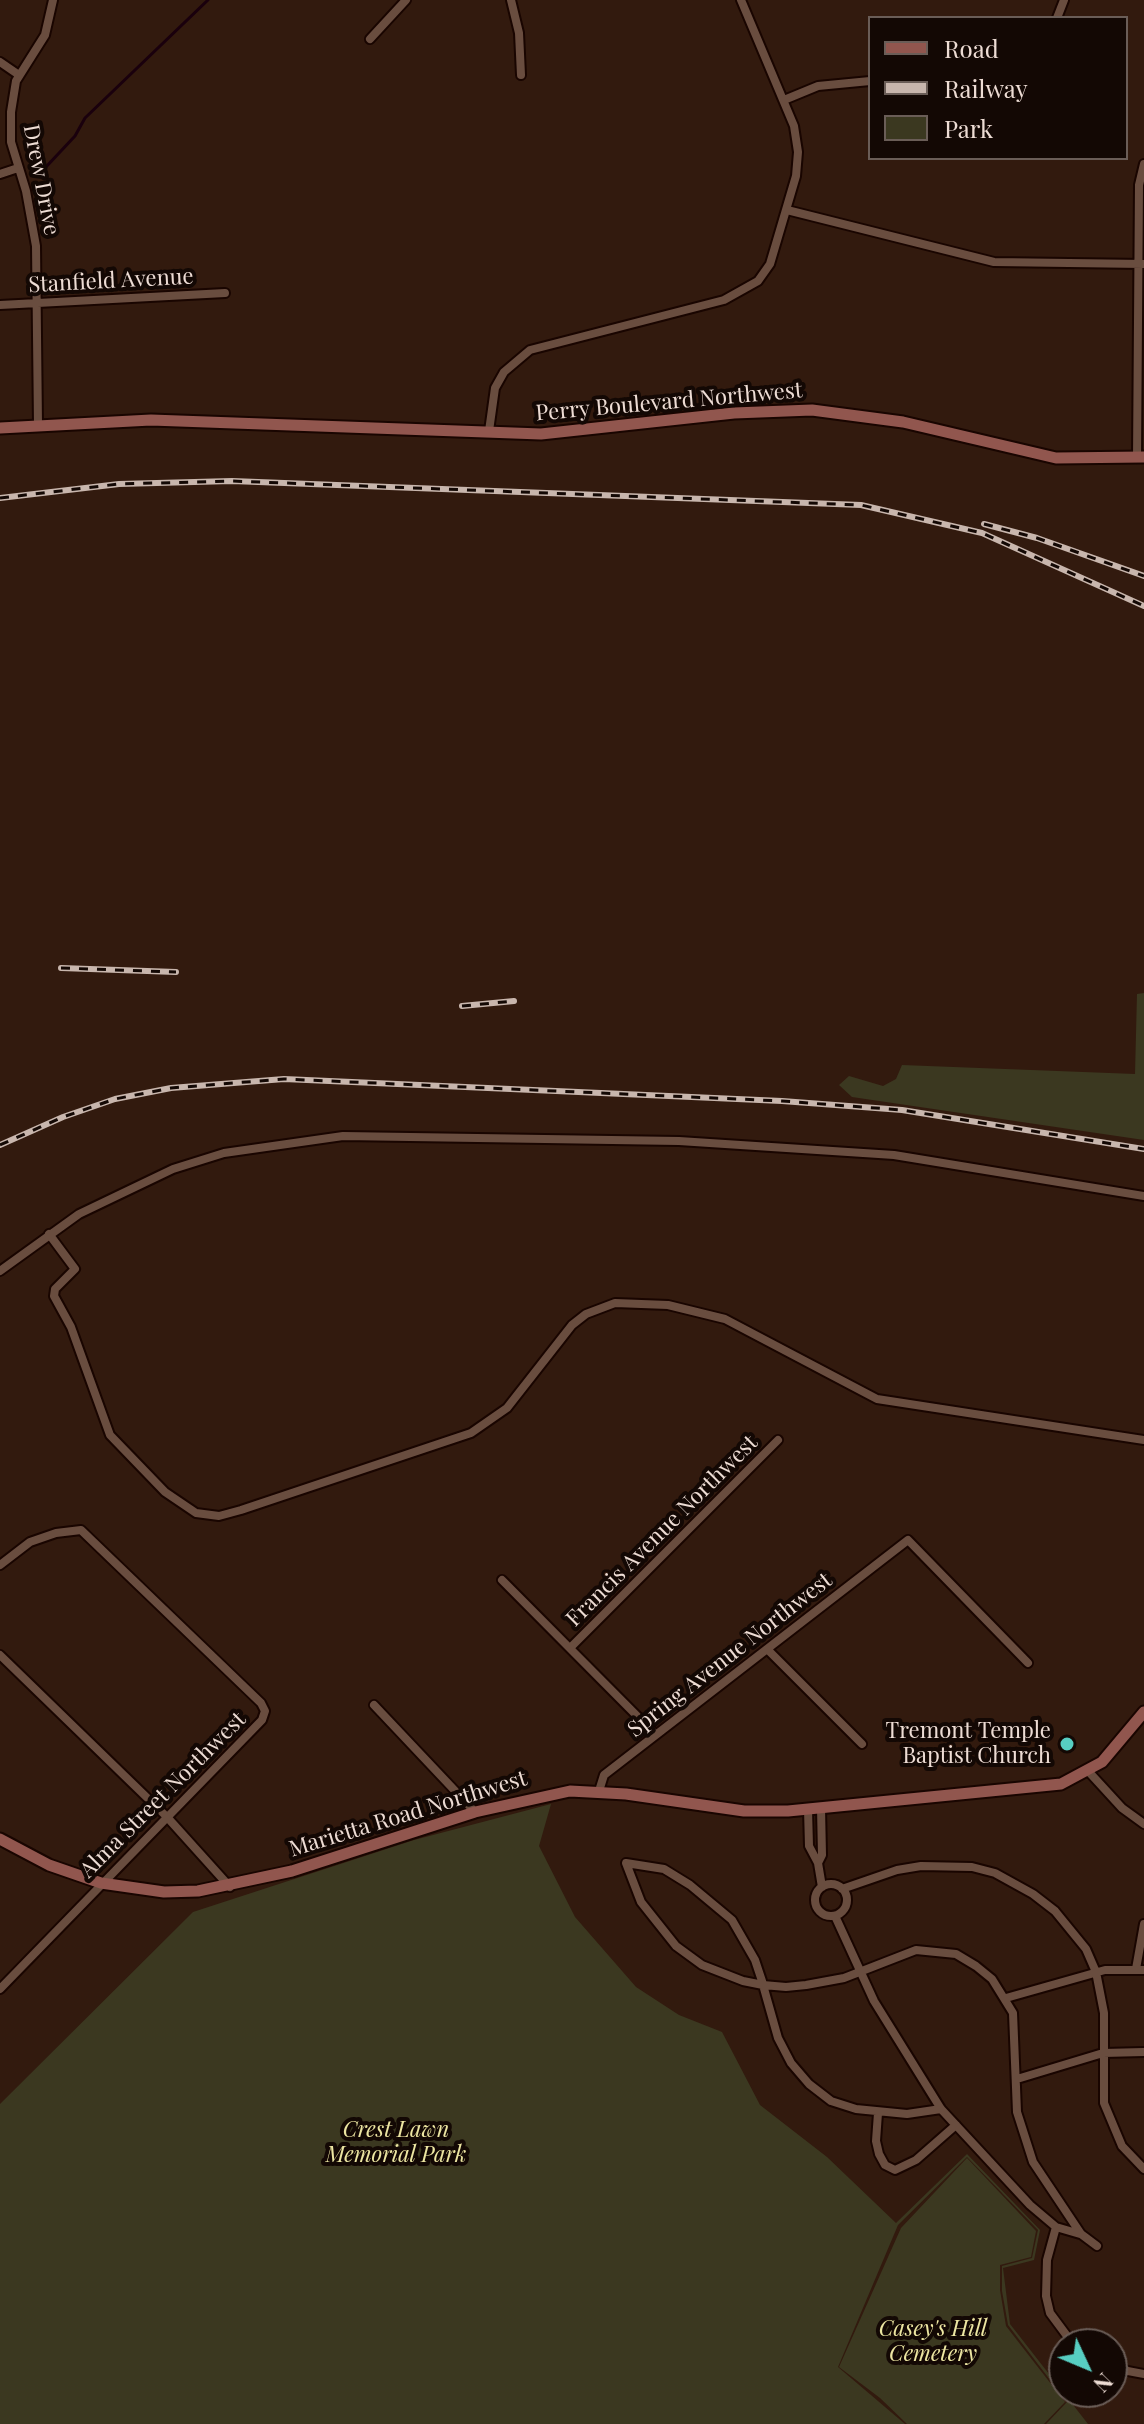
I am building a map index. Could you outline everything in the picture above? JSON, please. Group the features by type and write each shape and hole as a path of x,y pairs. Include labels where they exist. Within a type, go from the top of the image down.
{"main road":[{"name":"Perry Boulevard Northwest","path":"0,428 166,420 541,434 734,413 812,410 903,422 1056,458 1141,457"},
{"name":"Marietta Road Northwest","path":"0,1839 49,1865 101,1883 164,1892 230,1887 367,1849 475,1812 541,1795 599,1791 744,1811 821,1808 1061,1784 1089,1772 1114,1750 1144,1712"}],"street":[{"name":"Drew Drive","path":"38,425 36,246 26,191 11,142 11,112 19,75 45,35 53,0"},
{"path":"370,39 406,0"},
{"path":"511,0 519,33 521,75"},
{"path":"489,431 495,388 519,357 545,344 741,293 758,281 770,264 787,210 798,152 794,126 741,0"},
{"path":"0,62 19,75"},
{"path":"784,100 818,86 868,81"},
{"path":"1141,457 1139,185 1144,164"},
{"path":"0,174 18,168"},
{"path":"787,210 994,262 1140,264"},
{"name":"Stanfield Avenue","path":"0,305 225,293"},
{"path":"0,1271 49,1234 129,1187 173,1169 224,1153 343,1136 679,1141 894,1155 1144,1196"},
{"path":"49,1234 75,1269 55,1289 54,1296 71,1327 110,1435 165,1492 196,1513 219,1516 241,1510 471,1433 507,1408 572,1325 586,1314 615,1303 668,1305 725,1319 877,1399 1144,1440"},
{"name":"Francis Avenue Northwest","path":"571,1647 778,1440"},
{"name":"Alma Street Northwest","path":"0,1565 30,1542 74,1530 87,1534 264,1708 262,1720 0,1989"},
{"name":"Spring Avenue Northwest","path":"599,1791 604,1775 908,1540 1028,1663"},
{"path":"502,1580 656,1735"},
{"path":"767,1649 862,1744"},
{"path":"0,1655 167,1817 230,1887"},
{"path":"374,1705 475,1812"},
{"path":"1089,1772 1122,1808 1144,1824"},
{"path":"818,1863 822,1855 821,1808"},
{"path":"808,1809 809,1846 818,1863 822,1887"},
{"path":"941,2109 878,2113 831,2101 809,2084 791,2063 778,2038 763,1985 755,1960 732,1920 690,1885 664,1869 626,1863 641,1902 676,1946 702,1965 763,1985 806,1985 859,1972 899,1954 936,1950 956,1954 976,1966 1006,1998 1015,2028 1021,2133 1033,2162 1081,2234 1097,2246"},
{"path":"842,1889 897,1870 921,1866 972,1867 995,1873 1033,1894 1072,1928 1096,1972 1104,2010 1104,2103 1122,2146 1144,2169"},
{"path":"832,1884 842,1889 847,1903 835,1916 824,1915 815,1905 815,1898 822,1887 832,1884"},
{"path":"835,1916 885,2022 941,2109 994,2170 1056,2227 1081,2234"},
{"path":"1006,1998 1096,1972 1140,1970 1144,1924"},
{"path":"1017,2079 1103,2053 1144,2052"},
{"path":"878,2113 876,2141 885,2165 895,2170 916,2160 956,2125"},
{"path":"1056,2227 1047,2260 1046,2296 1050,2313 1061,2328"}],"green space":[{"path":"1144,993 1144,1140 852,1097 839,1085 849,1076 883,1086 896,1079 902,1065 1135,1074 1137,994"},
{"name":"Crest Lawn Memorial Park","path":"551,1804 539,1846 575,1917 636,1987 679,2015 722,2032 760,2105 827,2157 896,2223 967,2154 1040,2230 1034,2260 1003,2268 1010,2324 1048,2373 1048,2377 1008,2325 1002,2291 1002,2266 1032,2258 1038,2230 967,2157 898,2225 838,2367 905,2424 0,2424 0,2104 193,1912 414,1840"},
{"name":"Casey's Hill Cemetery","path":"967,2158 1036,2231 1031,2257 1000,2265 1000,2290 1006,2326 1048,2380 1048,2408 1059,2408 1044,2424 907,2424 880,2398 839,2367 901,2228"},
{"name":"Crest Lawn Memorial Park","path":"1061,2408 1076,2408 1088,2424 1046,2424"}],"waterway":[{"path":"45,168 75,136 85,118 208,0"}],"railway":[{"path":"0,498 119,484 232,481 861,505 982,533 1144,606"},
{"path":"984,524 1037,538 1144,576"},
{"path":"61,968 176,972"},
{"path":"462,1006 514,1001"},
{"path":"0,1145 63,1117 115,1099 171,1088 284,1079 782,1101 902,1110 1144,1149"}],"place":[{"name":"Tremont Temple Baptist Church","path":"1067,1744"}]}
